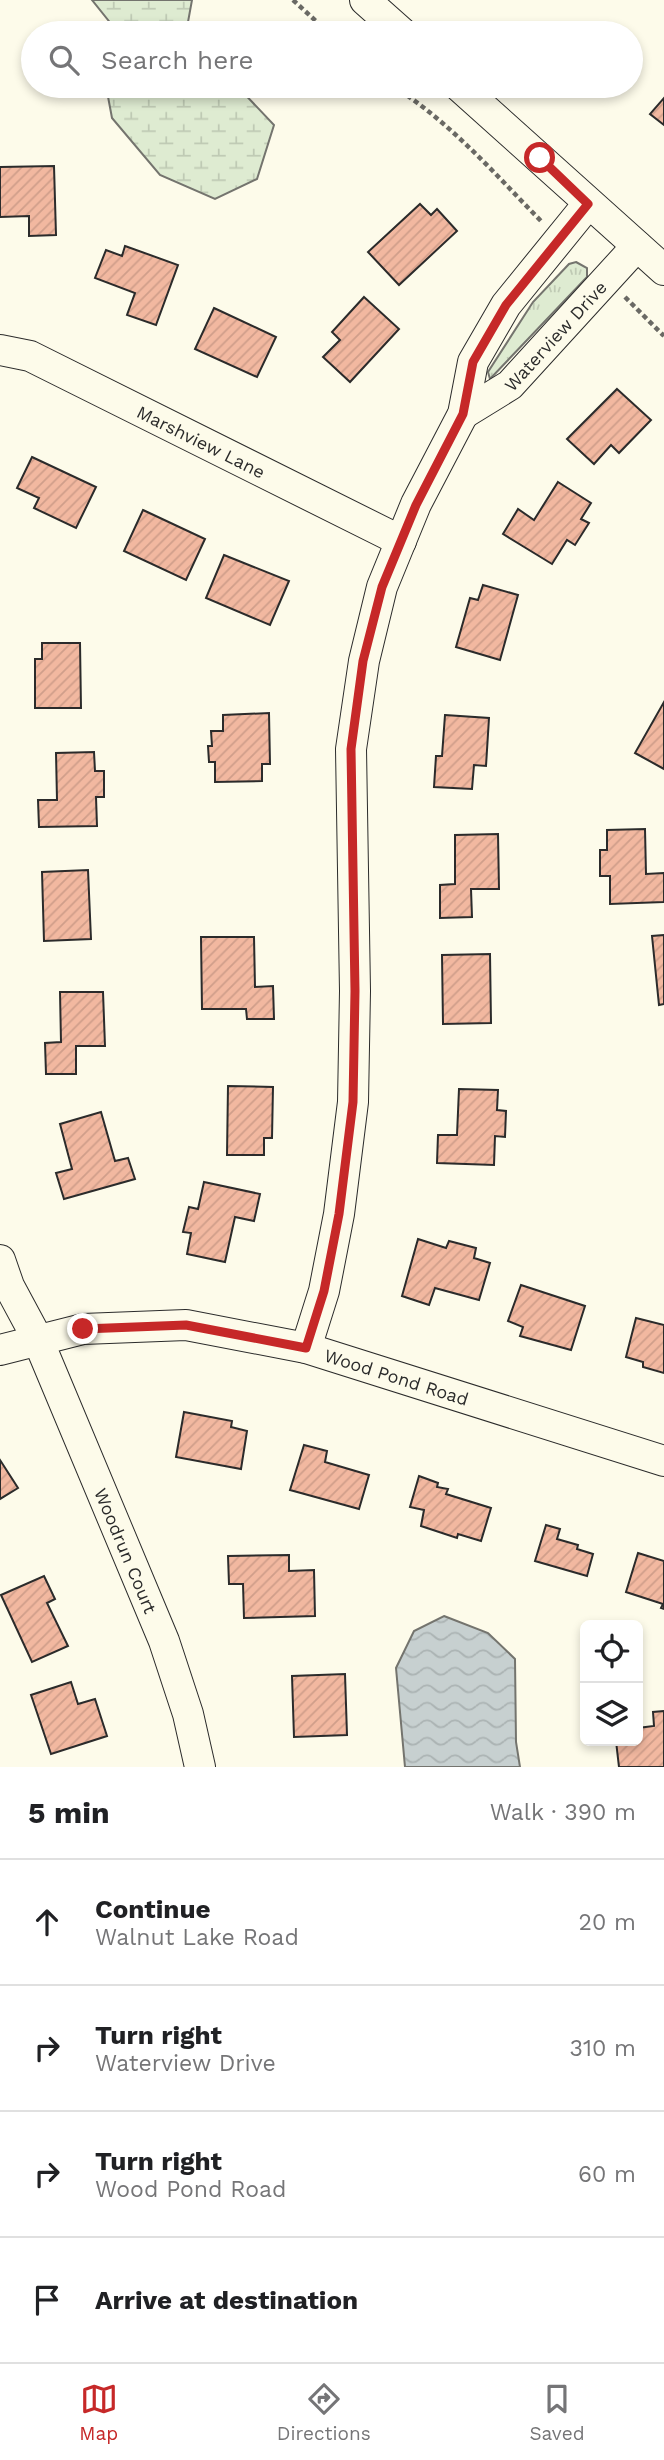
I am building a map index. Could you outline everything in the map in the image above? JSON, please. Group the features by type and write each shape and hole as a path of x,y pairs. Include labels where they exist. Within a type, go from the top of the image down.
{"street":[{"path":"365,0 389,21"},
{"path":"472,98 664,270"},
{"name":"Waterview Drive","path":"306,1348 324,1291 339,1214 353,1102 355,991 351,749 363,661 382,587 416,505 463,414 473,362 506,305 588,204"},
{"name":"Waterview Drive","path":"463,414 510,385 637,246"},
{"name":"Marshview Lane","path":"0,350 30,356 401,541"},
{"name":"Woodrun Court","path":"0,1261 9,1286 38,1340 164,1641 188,1714 200,1767"},
{"name":"Wood Pond Road","path":"0,1350 83,1329 186,1325 306,1348 664,1461"}],"path":[{"path":"293,0 316,21"},
{"path":"412,98 458,135 559,240"},
{"path":"605,279 664,336"}],"green space":[{"path":"92,0 192,0 188,21 109,21"},
{"path":"108,98 248,98 274,125 257,179 215,199 160,175 112,118"},
{"path":"576,262 587,268 587,277 490,379 488,372 533,302 569,264"}],"water":[{"path":"444,1616 488,1633 515,1659 516,1742 520,1767 405,1767 396,1668 414,1631"}],"building":[{"path":"664,98 664,125 650,114"},
{"path":"54,166 56,235 29,236 29,216 0,217 0,167"},
{"path":"420,204 431,215 437,209 457,231 399,285 368,252"},
{"path":"125,246 178,265 156,325 127,315 135,293 95,278 106,250 122,256"},
{"path":"364,297 399,329 350,382 323,357 340,340 332,332"},
{"path":"214,308 276,337 257,377 195,349"},
{"path":"617,389 651,420 619,453 611,445 594,464 567,439"},
{"path":"32,457 96,487 76,528 34,508 39,498 17,488"},
{"path":"558,482 591,503 581,519 589,523 575,545 567,540 552,564 503,534 518,509 534,520"},
{"path":"143,510 205,539 186,580 124,551"},
{"path":"224,555 289,581 270,625 206,598"},
{"path":"483,585 518,595 500,660 456,647 470,598 478,600"},
{"path":"42,643 80,643 81,708 35,708 35,659 42,659"},
{"path":"664,702 664,769 635,753"},
{"path":"269,713 270,764 262,764 262,781 215,782 215,762 209,762 208,746 212,746 211,731 223,731 223,715"},
{"path":"445,715 489,718 486,766 474,765 472,789 434,787 436,756 442,756"},
{"path":"94,752 95,771 104,771 104,797 96,797 97,826 39,827 38,800 57,800 56,753"},
{"path":"645,829 646,874 664,873 664,902 610,904 610,876 600,876 600,850 607,850 607,830"},
{"path":"498,834 499,889 471,889 472,917 440,918 440,885 455,884 455,835"},
{"path":"88,870 91,939 44,941 42,872"},
{"path":"664,935 664,1004 659,1005 652,936"},
{"path":"201,937 254,937 255,987 273,986 274,1019 247,1019 246,1009 202,1009"},
{"path":"490,954 491,1023 443,1024 442,955"},
{"path":"60,992 103,992 105,1046 76,1046 76,1074 46,1074 45,1043 61,1042"},
{"path":"228,1086 273,1087 272,1138 264,1138 264,1155 227,1155"},
{"path":"459,1089 498,1090 497,1110 506,1111 505,1137 495,1136 494,1165 437,1163 438,1135 457,1135"},
{"path":"101,1112 115,1161 128,1158 135,1179 64,1199 56,1173 72,1169 60,1124"},
{"path":"204,1182 260,1194 254,1221 235,1217 225,1262 187,1254 191,1233 183,1232 189,1207 198,1209"},
{"path":"418,1239 446,1248 449,1241 476,1248 474,1258 490,1263 479,1300 435,1288 429,1305 402,1296"},
{"path":"521,1285 585,1306 571,1350 520,1336 523,1327 508,1321"},
{"path":"636,1318 664,1325 664,1373 643,1367 643,1362 626,1357"},
{"path":"184,1412 232,1421 231,1427 247,1431 241,1469 176,1457"},
{"path":"304,1445 327,1451 325,1462 369,1475 359,1509 290,1490"},
{"path":"0,1460 18,1488 0,1499"},
{"path":"419,1476 438,1483 437,1487 448,1489 446,1494 491,1508 481,1541 458,1534 457,1538 421,1526 424,1510 410,1507"},
{"path":"546,1525 560,1529 557,1539 578,1545 577,1549 593,1554 587,1576 535,1561"},
{"path":"638,1553 664,1561 664,1609 661,1608 663,1604 626,1592"},
{"path":"289,1555 289,1571 314,1570 315,1616 244,1618 243,1584 229,1584 228,1556"},
{"path":"44,1576 55,1599 47,1603 68,1646 32,1662 1,1595"},
{"path":"345,1674 347,1735 294,1737 292,1676"},
{"path":"71,1682 78,1704 95,1699 107,1736 51,1754 31,1695"},
{"path":"664,1711 664,1767 619,1767 617,1746 643,1746 643,1727 654,1726 653,1712"}],"route":[{"path":"83,1329 186,1325 306,1348 324,1291 339,1214 353,1102 355,991 351,749 363,661 382,587 416,505 463,414 473,362 506,305 588,204 540,158"}]}
